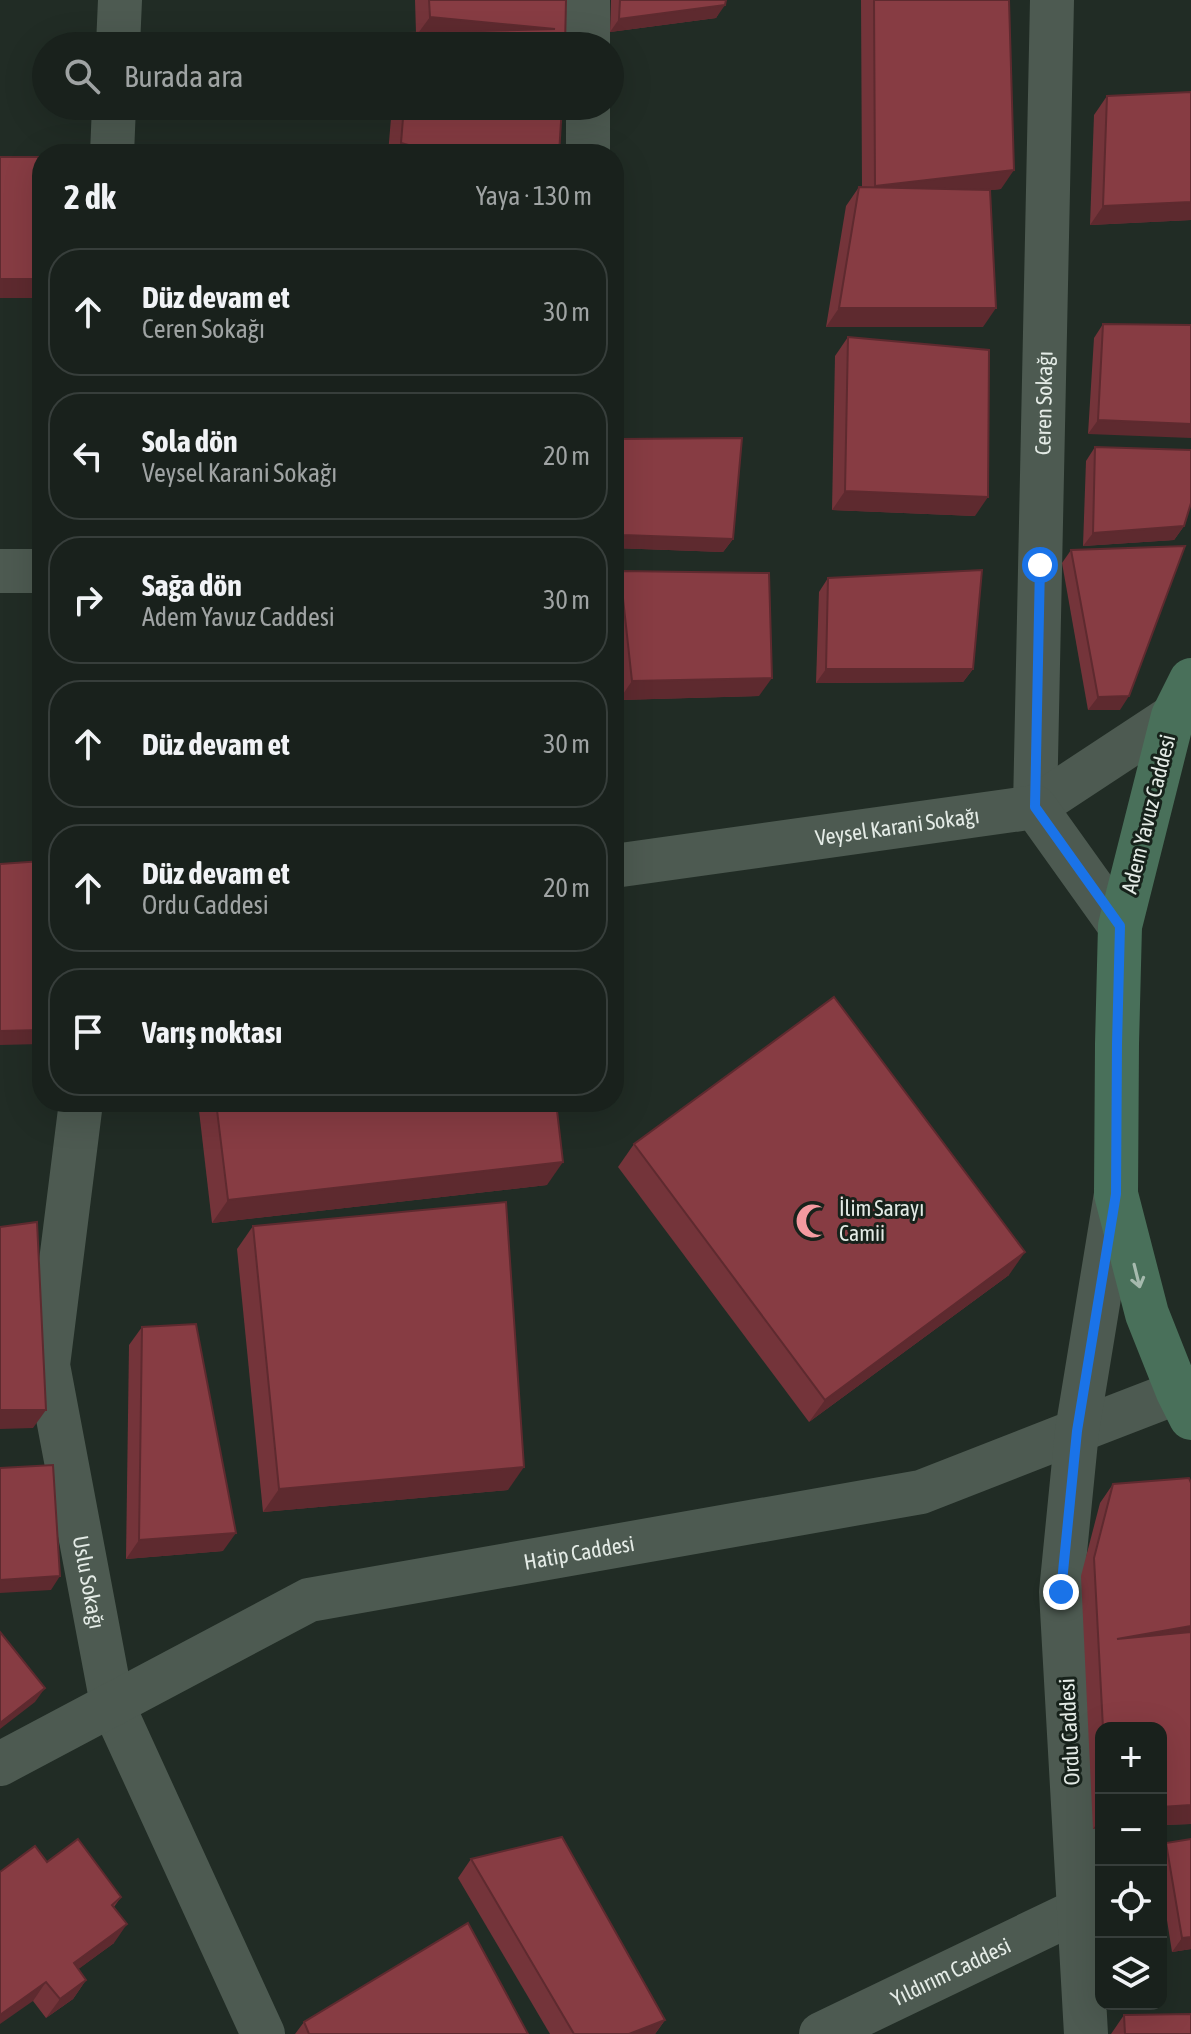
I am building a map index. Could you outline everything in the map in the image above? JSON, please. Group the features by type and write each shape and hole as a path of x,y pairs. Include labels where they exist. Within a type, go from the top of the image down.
{"main road":[{"name":"Adem Yavuz Caddesi","path":"1182,698 1120,926 1116,1194 1147,1314 1187,1398"}],"street":[{"path":"119,32 120,0"},
{"path":"588,0 588,32"},
{"name":"Ceren Sokağı","path":"1035,807 1052,0"},
{"path":"112,144 113,120"},
{"path":"588,120 588,144"},
{"path":"0,571 32,571"},
{"path":"1120,926 1035,807 1182,698"},
{"name":"Veysel Karani Sokağı","path":"624,865 1035,807"},
{"name":"Uslu Sokağı","path":"80,1112 48,1365 112,1704 263,2034"},
{"name":"Ordu Caddesi","path":"1086,2034 1061,1592 1077,1431 1116,1194"},
{"name":"Hatip Caddesi","path":"0,1764 309,1600 921,1492 1077,1431 1187,1398"},
{"name":"Yıldırım Caddesi","path":"821,2034 1079,1910"}],"building":[{"path":"429,0 566,0 565,32 446,32 555,29 430,17"},
{"path":"620,0 726,0 725,5 619,19"},
{"path":"874,0 1009,0 1014,170 875,186"},
{"path":"1191,92 1191,202 1103,206 1107,96"},
{"path":"403,120 561,120 560,144 401,143"},
{"path":"0,157 32,157 32,279 0,279"},
{"path":"859,187 990,190 996,308 839,308"},
{"path":"1103,324 1191,325 1191,424 1098,420"},
{"path":"848,337 989,350 988,497 845,491"},
{"path":"742,438 733,539 624,535 624,439"},
{"path":"1095,447 1191,450 1191,503 1184,526 1093,533"},
{"path":"1185,546 1129,696 1098,697 1071,550"},
{"path":"982,570 973,669 826,669 828,578"},
{"path":"624,571 769,573 772,678 632,681 624,608"},
{"path":"32,862 32,1030 0,1031 0,864"},
{"name":"İlim Sarayı Camii","path":"834,997 1025,1252 825,1400 634,1144"},
{"path":"217,1112 557,1112 563,1162 228,1200"},
{"path":"506,1202 524,1467 279,1489 253,1226"},
{"path":"37,1222 46,1410 0,1410 0,1227"},
{"path":"196,1324 236,1533 139,1540 142,1327"},
{"path":"53,1465 60,1576 0,1580 0,1468"},
{"path":"1189,1478 1191,1483 1191,1626 1117,1639 1191,1632 1191,1805 1167,1807 1167,1722 1103,1722 1094,1558 1113,1484"},
{"path":"0,1632 45,1688 0,1723"},
{"path":"562,1837 665,2020 629,2034 574,2034 471,1859"},
{"path":"78,1839 121,1897 112,1905 127,1924 74,1963 86,1980 60,1999 46,1982 0,2015 0,1872 35,1846 47,1862"},
{"path":"1191,1839 1191,1937 1182,1938 1167,1843"},
{"path":"468,1923 528,2034 309,2034 304,2022"},
{"path":"1191,2014 1191,2034 1125,2034 1124,2015"}],"place":[{"name":"İlim Sarayı Camii","path":"813,1221"}],"route":[{"path":"1040,565 1035,807 1120,926 1116,1194 1077,1431 1061,1592"}]}
